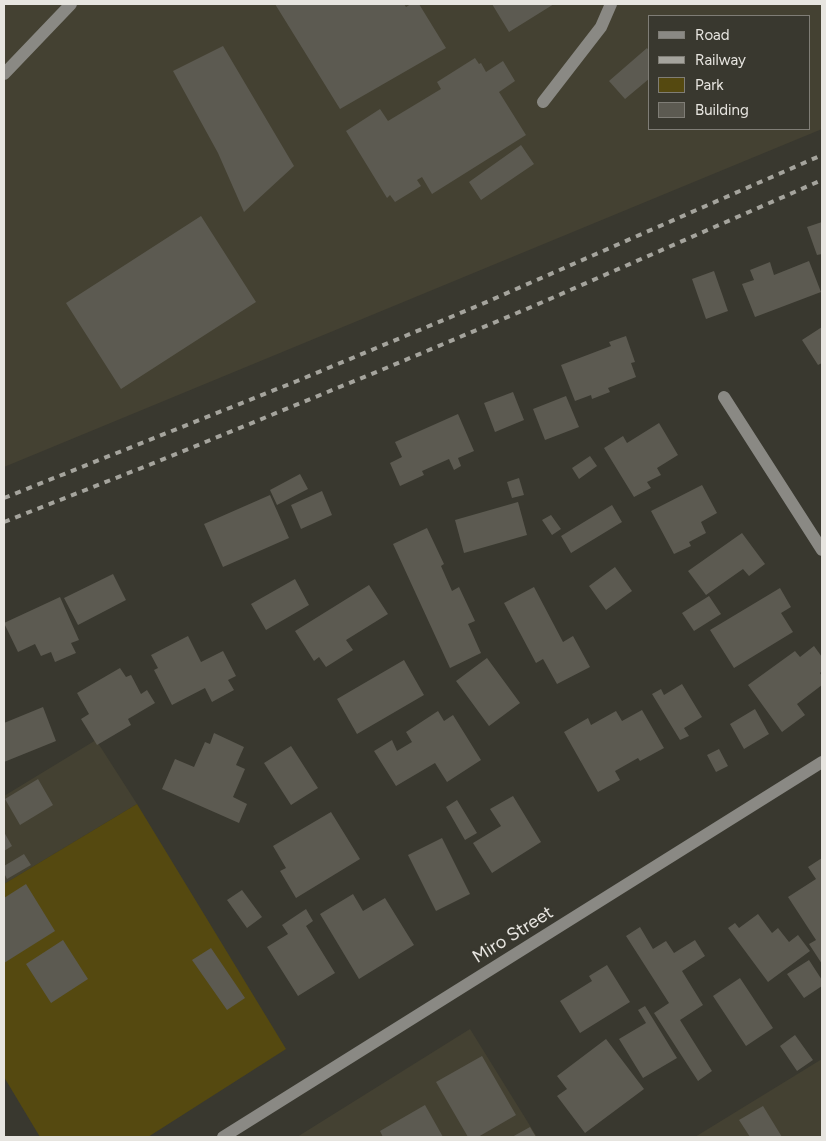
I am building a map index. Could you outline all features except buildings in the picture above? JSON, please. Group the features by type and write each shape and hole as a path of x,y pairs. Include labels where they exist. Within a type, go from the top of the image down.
{"street":[{"path":"4,74 71,4"},
{"path":"542,102 601,27 611,4"},
{"path":"724,397 822,550"},
{"name":"Miro Street","path":"223,1137 822,762"}],"shaded area":[{"path":"4,4 822,4 822,129 4,467"},
{"path":"96,740 137,804 4,884 4,796"},
{"path":"470,1029 537,1137 297,1137"},
{"path":"822,1059 822,1137 695,1137"}],"green space":[{"path":"137,804 286,1049 148,1137 40,1137 4,1077 4,884"}],"railway":[{"path":"4,498 297,381 482,304 822,155"},
{"path":"4,522 391,366 822,180"}]}
